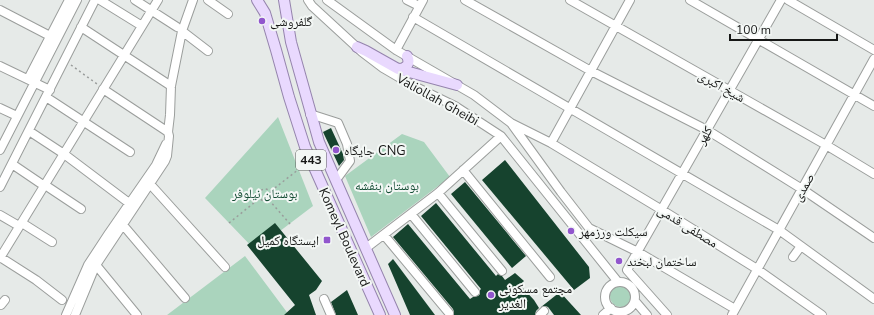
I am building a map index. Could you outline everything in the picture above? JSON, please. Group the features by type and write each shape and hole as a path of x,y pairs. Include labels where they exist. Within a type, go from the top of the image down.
{"main road":[{"name":"Komeyl Boulevard","path":"257,0 264,13 305,147 380,315"},
{"name":"Komeyl Boulevard","path":"284,0 291,42 319,142 395,315"},
{"path":"357,47 398,69 457,85"},
{"path":"398,69 404,69 408,66 409,61 407,56"}],"street":[{"path":"0,150 17,116 50,36 68,0"},
{"path":"31,81 77,0"},
{"path":"0,187 95,0"},
{"path":"100,0 142,26"},
{"path":"135,0 180,29 208,51"},
{"path":"62,300 36,280 0,258 43,184 64,154 158,0"},
{"path":"75,315 96,265 166,161 171,86 180,29 193,0"},
{"path":"208,0 228,14"},
{"name":"Valiollah Gheibi","path":"308,0 312,6 357,47 383,68 412,85 455,106 501,136 618,282"},
{"path":"327,0 396,50 474,95 511,123 589,228 638,252 734,312"},
{"path":"396,50 421,3 407,0"},
{"path":"464,0 591,71 707,130 802,189 874,238"},
{"name":"شیخ اکبری","path":"570,0 730,90 874,174"},
{"path":"551,143 630,0"},
{"path":"690,0 874,106"},
{"name":"کلهر","path":"667,315 627,270 781,0"},
{"path":"788,0 874,50"},
{"path":"0,10 50,36"},
{"path":"414,18 779,230 874,299"},
{"path":"81,27 171,86"},
{"name":"صمدی","path":"734,312 874,59"},
{"path":"0,66 31,81 83,121 130,152"},
{"path":"103,89 168,134"},
{"path":"0,108 17,116"},
{"path":"310,114 338,123 347,144 350,161 336,180"},
{"name":"مصطفی قدمی","path":"511,123 551,143 662,210 757,269 822,315"},
{"path":"29,131 64,154 130,203"},
{"path":"66,315 88,265 156,165 168,134"},
{"path":"366,248 438,193 501,136"},
{"path":"12,164 81,209"},
{"path":"464,170 550,278"},
{"path":"150,184 225,267"},
{"path":"438,193 502,271"},
{"path":"412,214 475,292"},
{"path":"0,215 20,224 52,242"},
{"path":"123,225 185,298"},
{"path":"384,235 449,313"},
{"path":"793,257 801,246"},
{"path":"96,265 137,315"},
{"path":"622,282 631,286 634,291 635,301 629,309 625,311 615,311 606,300 607,291 613,284 622,282"},
{"path":"324,299 331,315"},
{"path":"635,301 647,315"},
{"path":"603,315 611,308"}],"path":[{"path":"64,61 103,89"},
{"path":"271,191 299,169"},
{"path":"260,198 259,194 263,189 267,188 271,191"},
{"path":"269,200 272,197 271,191"},
{"path":"260,198 263,201 269,200"},
{"path":"228,223 260,198"},
{"path":"269,200 290,224"}],"green space":[{"name":"بوستان نیلوفر","path":"278,117 313,206 255,250 205,198"},
{"name":"بوستان بنفشه","path":"402,134 424,142 450,177 371,237 345,176"},
{"path":"245,256 289,315 167,315"},
{"path":"621,285 625,286 631,292 631,300 625,306 621,307 617,306 611,300 610,296 611,292 617,286"}],"building":[{"name":"جایگاه CNG","path":"331,128 343,154 344,160 339,166 323,132"},
{"path":"505,160 589,267 590,278 574,290 482,180"},
{"path":"465,182 526,256 512,268 451,194"},
{"path":"436,203 496,276 498,274 505,280 515,273 524,281 520,285 534,300 539,308 535,315 454,315 453,309 393,237 408,224 470,299 478,296 481,289 421,216"},
{"path":"275,223 322,281 316,290 309,295 316,315 284,315 295,305 247,245"},
{"path":"393,259 435,315 410,315 388,264"},
{"path":"347,290 358,315 336,315 331,302"},
{"path":"560,292 581,315 554,315 548,307 541,307"}],"place":[{"name":"گلفروشی","path":"262,21"},
{"name":"جایگاه CNG","path":"336,150"},
{"name":"سیکلت ورزمهر","path":"571,231"},
{"name":"ایستگاه کمیل","path":"327,240"},
{"name":"ساختمان لبخند","path":"619,261"},
{"name":"مجتمع مسکونی الغدیر","path":"491,295"}]}
